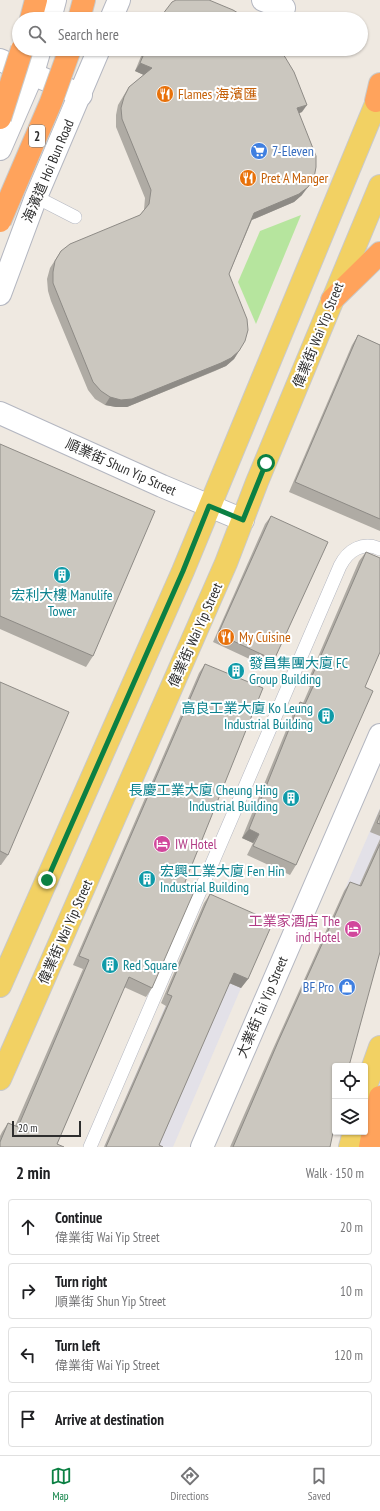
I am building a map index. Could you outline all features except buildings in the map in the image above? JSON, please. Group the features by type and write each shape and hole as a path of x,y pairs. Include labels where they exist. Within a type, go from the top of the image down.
{"highway":[{"path":"33,12 36,0"},
{"path":"81,12 84,0"},
{"path":"0,118 20,56"},
{"name":"2","path":"0,221 51,102 67,56"},
{"path":"332,300 380,253"},
{"path":"370,1147 380,1097"}],"main road":[{"path":"52,12 55,0"},
{"path":"114,12 119,0"},
{"path":"263,0 284,8"},
{"path":"0,149 33,73 38,56"},
{"name":"海濱道 Hoi Bun Road","path":"0,294 36,197 96,56"},
{"path":"0,60 33,73 80,95"},
{"path":"0,986 185,565 379,93"},
{"name":"偉業街 Wai Yip Street","path":"0,1079 226,563 332,300 380,186"},
{"name":"順業街 Shun Yip Street","path":"0,413 243,520"},
{"name":"大業街 Tai Yip Street","path":"202,1147 380,735"},
{"path":"368,1081 380,1047"},
{"path":"350,1147 353,1135"}],"lane":[{"path":"36,197 75,217"},
{"path":"90,1147 344,557 360,547 370,546 380,549"}],"shaded area":[{"path":"380,808 380,907 344,891"},
{"path":"184,963 241,988 173,1147 104,1147"}],"green space":[{"path":"301,215 256,324 238,282 260,231"}],"place":[{"name":"Flames 海濱匯","path":"165,94"},
{"name":"7-Eleven","path":"259,151"},
{"name":"Pret A Manger","path":"248,178"},
{"name":"宏利大樓 Manulife Tower","path":"62,575"},
{"name":"My Cuisine","path":"226,637"},
{"name":"發昌集團大廈 FC Group Building","path":"236,671"},
{"name":"高良工業大廈 Ko Leung Industrial Building","path":"326,716"},
{"name":"長慶工業大廈 Cheung Hing Industrial Building","path":"291,798"},
{"name":"IW Hotel","path":"162,844"},
{"name":"宏興工業大廈 Fen Hin Industrial Building","path":"147,879"},
{"name":"工業家酒店 The ind Hotel","path":"353,929"},
{"name":"Red Square","path":"110,965"},
{"name":"BF Pro","path":"347,987"}],"route":[{"path":"47,880 193,548 209,506 243,520 257,482 266,463"}]}
